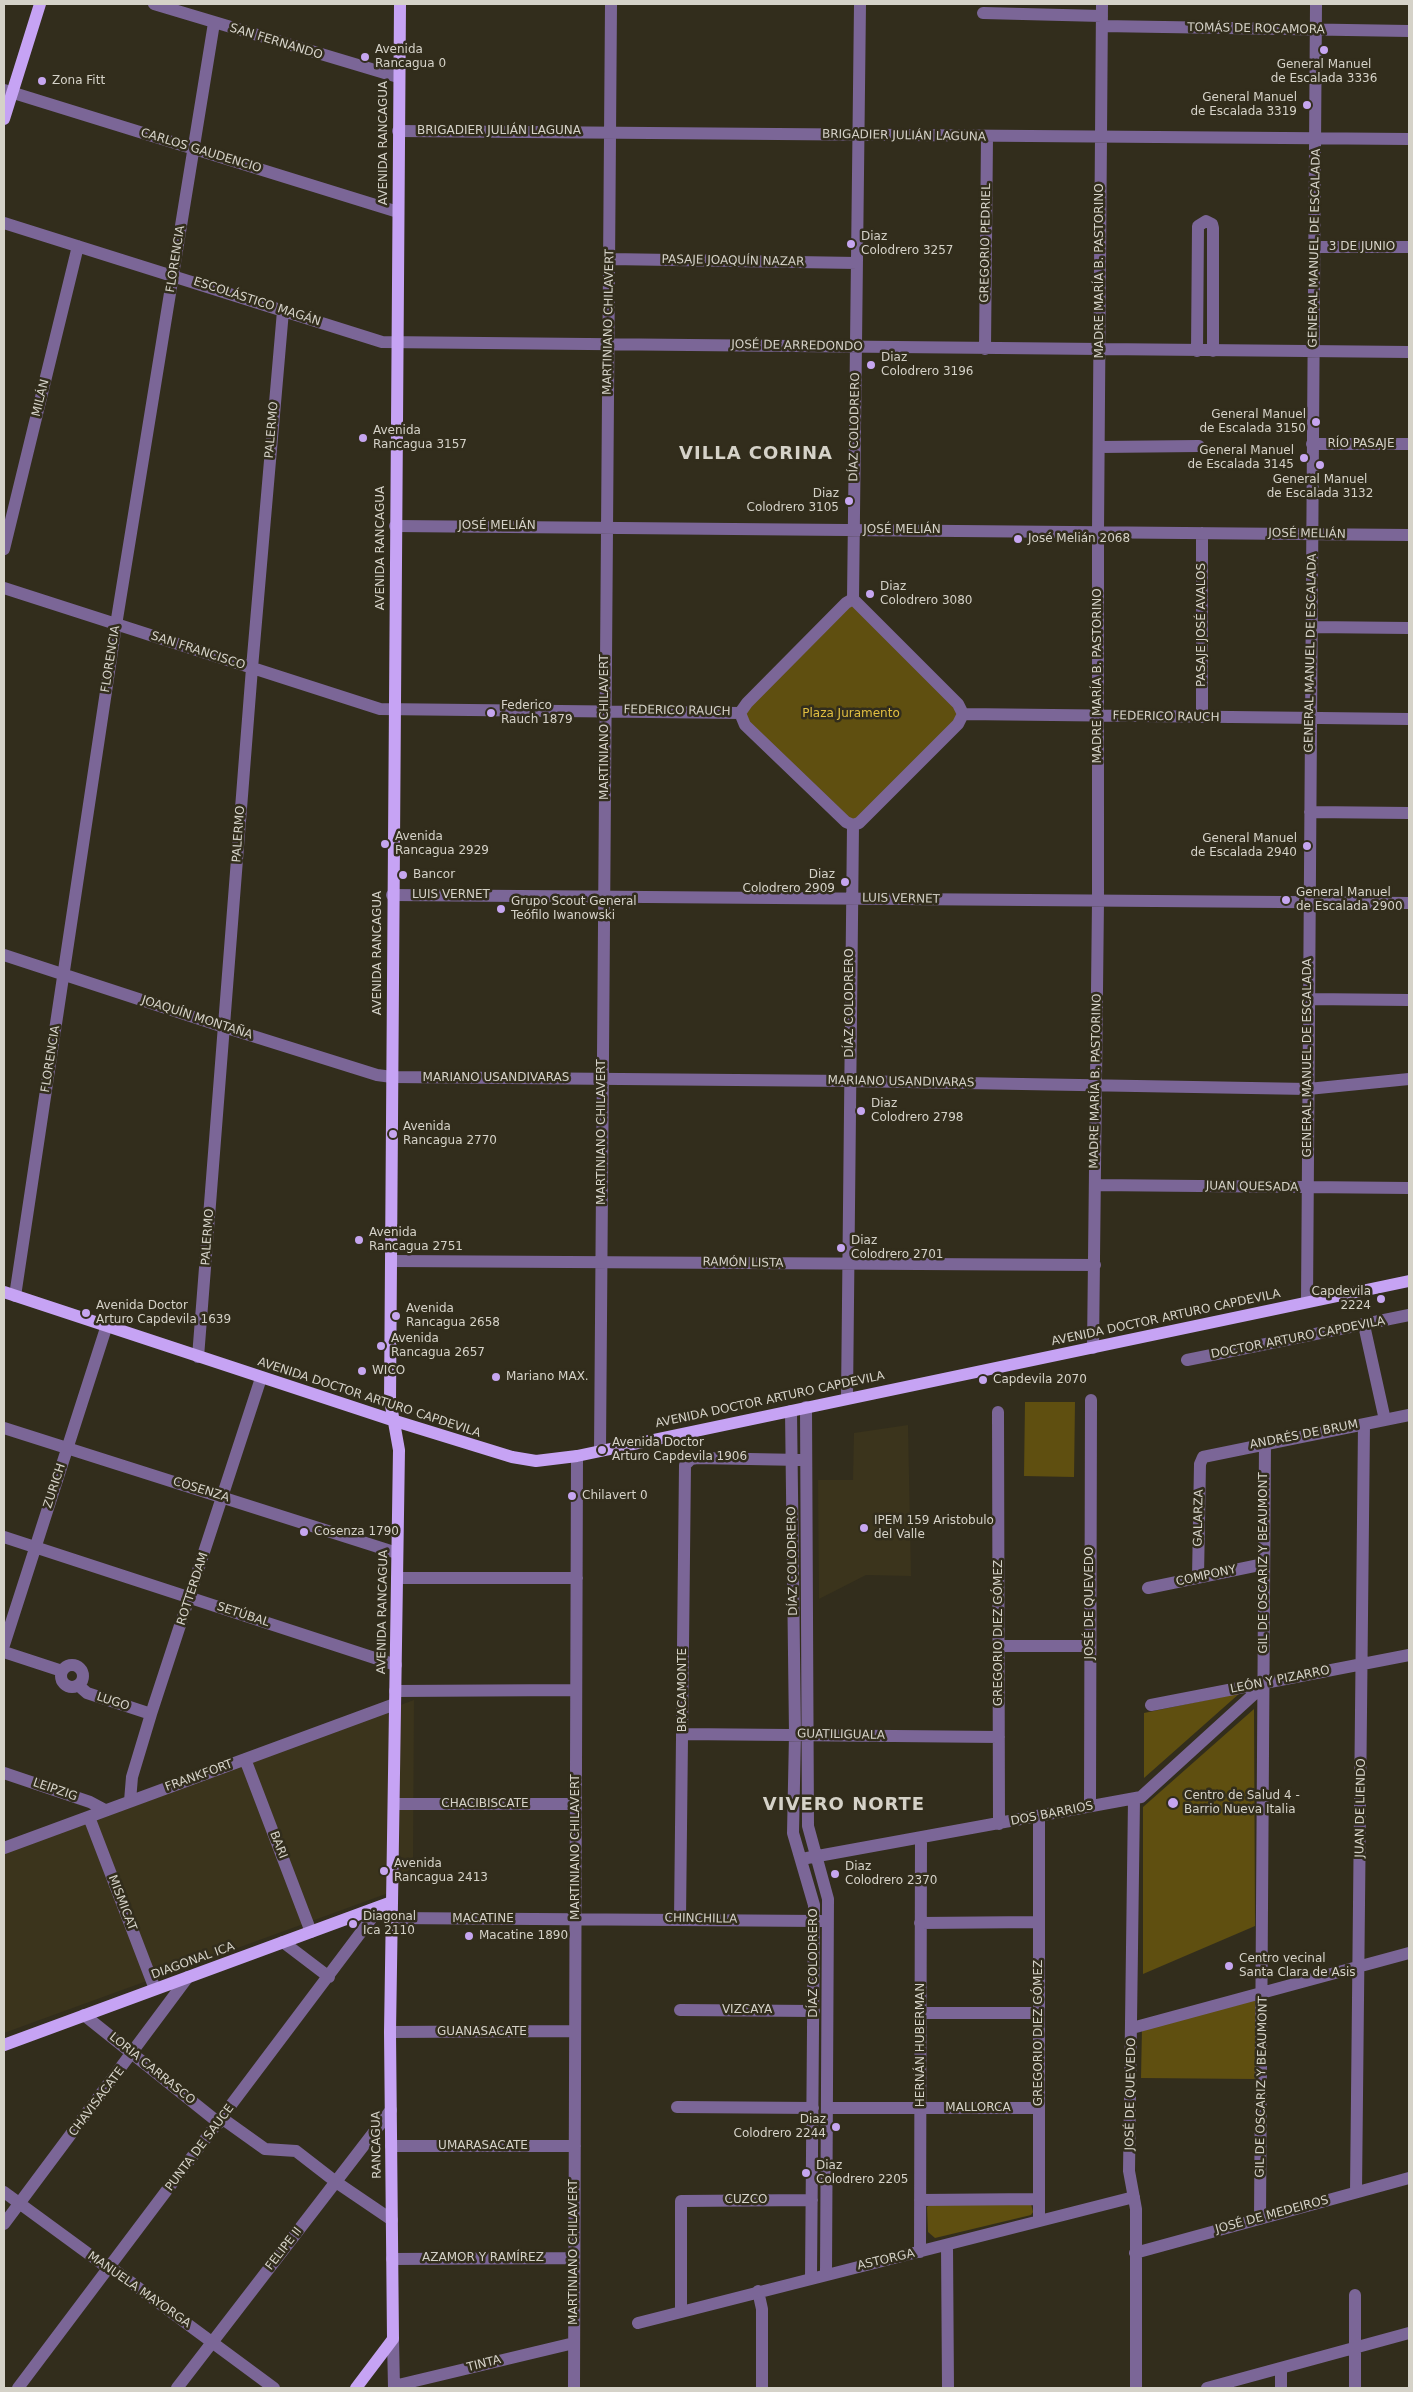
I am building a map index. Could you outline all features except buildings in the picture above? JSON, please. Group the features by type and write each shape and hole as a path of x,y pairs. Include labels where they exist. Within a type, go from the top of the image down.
{"main road":[{"path":"4,119 8,91 40,4"},
{"name":"AVENIDA RANCAGUA","path":"392,1902 399,1450 392,1420 390,1400 392,895 400,4"},
{"name":"AVENIDA DOCTOR ARTURO CAPDEVILA","path":"9,1294 106,1328 392,1420 525,1460 550,1460 577,1456 1409,1281"},
{"name":"DIAGONAL ICA","path":"4,2045 392,1902"},
{"name":"RANCAGUA","path":"392,1902 390,2110 394,2339"},
{"path":"356,2388 394,2339"}],"street":[{"name":"SAN FERNANDO","path":"154,4 398,77"},
{"name":"MARTINIANO CHILAVERT","path":"600,1450 611,4"},
{"name":"DÍAZ COLODRERO","path":"853,599 860,4"},
{"name":"GENERAL MANUEL DE ESCALADA","path":"1307,1302 1308,902 1316,4"},
{"name":"TOMÁS DE ROCAMORA","path":"983,13 1102,15 1316,31 1409,32"},
{"name":"MADRE MARÍA B. PASTORINO","path":"1093,1348 1098,901 1098,532 1102,15"},
{"name":"FLORENCIA","path":"9,1294 64,974 116,625 214,23"},
{"name":"CARLOS GAUDENCIO","path":"8,91 398,212"},
{"name":"BRIGADIER JULIÁN LAGUNA","path":"398,131 1409,139"},
{"name":"GREGORIO PEDRIEL","path":"985,349 987,137"},
{"path":"1197,351 1198,226 1206,221 1212,224 1213,228 1214,352"},
{"name":"ESCOLÁSTICO MAGÁN","path":"4,223 374,340 396,343"},
{"name":"MILÁN","path":"4,549 78,246"},
{"name":"3 DE JUNIO","path":"1315,247 1409,247"},
{"name":"PASAJE JOAQUÍN NAZAR","path":"610,259 857,263"},
{"name":"PALERMO","path":"198,1357 252,668 283,310"},
{"name":"JOSÉ DE ARREDONDO","path":"396,343 1100,351 1409,352"},
{"name":"RÍO PASAJE","path":"1312,444 1409,444"},
{"path":"1100,447 1199,446"},
{"name":"JOSÉ MELIÁN","path":"395,526 1409,535"},
{"name":"PASAJE JOSÉ AVALOS","path":"1202,533 1202,717"},
{"name":"SAN FRANCISCO","path":"4,588 376,708 394,711"},
{"path":"740,713 747,703 832,616 853,599 958,704 963,714 958,724 859,823 853,825"},
{"path":"1311,627 1409,628"},
{"name":"FEDERICO RAUCH","path":"394,711 605,710 740,713 745,726 846,822 853,825"},
{"name":"FEDERICO RAUCH","path":"963,714 1409,719"},
{"path":"1310,812 1409,813"},
{"name":"DÍAZ COLODRERO","path":"847,1398 853,825"},
{"name":"LUIS VERNET","path":"392,895 1409,903"},
{"name":"JOAQUÍN MONTAÑA","path":"4,954 224,1027 376,1075 392,1077"},
{"path":"1308,999 1409,1000"},
{"name":"MARIANO USANDIVARAS","path":"392,1077 850,1081 1308,1090 1409,1079"},
{"name":"JUAN QUESADA","path":"1095,1185 1409,1188"},
{"name":"RAMÓN LISTA","path":"391,1261 1094,1265"},
{"name":"DOCTOR ARTURO CAPDEVILA","path":"1187,1360 1409,1316"},
{"path":"1364,1325 1385,1420"},
{"name":"ZURICH","path":"4,1645 106,1328"},
{"name":"ROTTERDAM","path":"130,1801 132,1777 151,1714 261,1378"},
{"name":"JOSÉ DE QUEVEDO","path":"1090,1806 1091,1400"},
{"name":"DÍAZ COLODRERO","path":"806,1407 808,1826 826,1891 828,1921 826,2274"},
{"name":"DÍAZ COLODRERO","path":"791,1411 795,1734 793,1833 813,1897 814,1921 811,2278"},
{"name":"GREGORIO DIEZ GÓMEZ","path":"998,1412 999,1824"},
{"name":"ANDRÉS DE BRUM","path":"1201,1459 1206,1455 1265,1442 1409,1415"},
{"name":"JUAN DE LIENDO","path":"1356,2192 1364,1424"},
{"name":"COSENZA","path":"4,1428 223,1496 397,1553"},
{"name":"GIL DE OSCARIZ Y BEAUMONT","path":"1260,2219 1263,1992 1265,1442"},
{"name":"MARTINIANO CHILAVERT","path":"574,2388 577,1456"},
{"name":"BRACAMONTE","path":"680,1919 684,1470 688,1462 697,1458 792,1460"},
{"name":"GALARZA","path":"1198,1577 1201,1459"},
{"path":"792,1460 806,1460"},
{"name":"SETÚBAL","path":"4,1537 396,1665"},
{"name":"COMPONY","path":"1148,1588 1264,1564"},
{"path":"397,1578 577,1578"},
{"path":"999,1646 1090,1646"},
{"name":"LUGO","path":"4,1652 62,1671 68,1666 78,1667 83,1676 78,1685 87,1694 151,1714"},
{"name":"LEÓN Y PIZARRO","path":"1151,1705 1409,1655"},
{"name":"DOS BARRIOS","path":"800,1859 1134,1799 1145,1794 1264,1684"},
{"path":"395,1697 576,1690"},
{"name":"FRANKFORT","path":"4,1848 245,1759 395,1697"},
{"name":"GUATILIGUALA","path":"682,1734 999,1737"},
{"name":"BARI","path":"245,1759 310,1932"},
{"name":"LEIPZIG","path":"4,1773 90,1802 105,1810"},
{"name":"JOSÉ DE QUEVEDO","path":"1134,1799 1129,2171 1134,2197 1136,2388"},
{"name":"CHACIBISCATE","path":"394,1804 576,1804"},
{"name":"MISMICAT","path":"89,1816 154,1990"},
{"name":"GREGORIO DIEZ GÓMEZ","path":"1038,1816 1039,2220"},
{"name":"HERNÁN HUBERMAN","path":"920,2252 921,1837"},
{"name":"PUNTA DE SAUCE","path":"18,2388 329,1978 380,1907"},
{"name":"MACATINE","path":"391,1918 576,1919"},
{"name":"CHINCHILLA","path":"576,1919 828,1921"},
{"path":"920,1923 1038,1922"},
{"path":"283,1942 329,1978"},
{"path":"1132,2028 1409,1953"},
{"name":"CHAVISACATE","path":"4,2224 133,2054 188,1977"},
{"name":"VIZCAYA","path":"680,2010 814,2010"},
{"path":"920,2014 1039,2014"},
{"name":"LORIA CARRASCO","path":"84,2015 221,2121 265,2149 296,2151 336,2182 392,2220"},
{"name":"GUANASACATE","path":"390,2032 575,2031"},
{"path":"677,2107 813,2108"},
{"name":"MALLORCA","path":"828,2108 1039,2108"},
{"name":"FELIPE II","path":"177,2388 390,2110"},
{"name":"UMARASACATE","path":"391,2146 575,2146"},
{"name":"JOSÉ DE MEDEIROS","path":"1135,2252 1409,2178"},
{"name":"MANUELA MAYORGA","path":"4,2192 274,2388"},
{"name":"ASTORGA","path":"638,2323 681,2310 947,2246 1039,2220 1134,2197"},
{"path":"920,2200 1039,2199"},
{"name":"CUZCO","path":"681,2310 681,2201 812,2200"},
{"path":"947,2246 948,2388"},
{"name":"AZAMOR Y RAMÍREZ","path":"392,2258 574,2258"},
{"path":"758,2291 762,2309 762,2388"},
{"path":"1354,2388 1355,2295"},
{"path":"1207,2388 1409,2334"},
{"name":"RANCAGUA","path":"394,2339 394,2387"},
{"name":"TINTA","path":"394,2387 574,2342"},
{"path":"1281,2368 1281,2388"}],"shaded area":[{"name":"IPEM 159 Aristobulo del Valle","path":"908,1425 911,1576 866,1575 819,1599 818,1480 853,1480 854,1433"},
{"path":"414,1700 413,1864 394,1891 4,2033 4,1851"}],"green space":[{"name":"Plaza Juramento","path":"853,599 963,714 853,825 745,725 747,703"},
{"path":"1025,1402 1075,1402 1074,1477 1024,1476"},
{"path":"1240,1693 1144,1778 1144,1713"},
{"path":"1254,1709 1255,1926 1143,1974 1143,1807"},
{"path":"1256,1998 1255,2079 1141,2078 1142,2027"},
{"path":"931,2204 1031,2204 1033,2212 1031,2215 935,2238 928,2232 927,2207"}],"place":[{"name":"General Manuel de Escalada 3336","path":"1324,50"},
{"name":"Avenida Rancagua 0","path":"365,57"},
{"name":"Zona Fitt","path":"42,81"},
{"name":"General Manuel de Escalada 3319","path":"1307,105"},
{"name":"Diaz Colodrero 3257","path":"851,244"},
{"name":"Diaz Colodrero 3196","path":"871,365"},
{"name":"General Manuel de Escalada 3150","path":"1316,422"},
{"name":"Avenida Rancagua 3157","path":"363,438"},
{"name":"General Manuel de Escalada 3145","path":"1304,458"},
{"name":"General Manuel de Escalada 3132","path":"1320,465"},
{"name":"Diaz Colodrero 3105","path":"849,501"},
{"name":"José Melián 2068","path":"1018,539"},
{"name":"Diaz Colodrero 3080","path":"870,594"},
{"name":"Federico Rauch 1879","path":"491,713"},
{"name":"Avenida Rancagua 2929","path":"385,844"},
{"name":"General Manuel de Escalada 2940","path":"1307,846"},
{"name":"Bancor","path":"403,875"},
{"name":"Diaz Colodrero 2909","path":"845,882"},
{"name":"General Manuel de Escalada 2900","path":"1286,900"},
{"name":"Grupo Scout General Teófilo Iwanowski","path":"501,909"},
{"name":"Diaz Colodrero 2798","path":"861,1111"},
{"name":"Avenida Rancagua 2770","path":"393,1134"},
{"name":"Avenida Rancagua 2751","path":"359,1240"},
{"name":"Diaz Colodrero 2701","path":"841,1248"},
{"name":"Capdevila 2224","path":"1381,1299"},
{"name":"Avenida Doctor Arturo Capdevila 1639","path":"86,1313"},
{"name":"Avenida Rancagua 2658","path":"396,1316"},
{"name":"Avenida Rancagua 2657","path":"381,1346"},
{"name":"WICO","path":"362,1371"},
{"name":"Mariano MAX.","path":"496,1377"},
{"name":"Capdevila 2070","path":"983,1380"},
{"name":"Avenida Doctor Arturo Capdevila 1906","path":"602,1450"},
{"name":"Chilavert 0","path":"572,1496"},
{"name":"IPEM 159 Aristobulo del Valle","path":"864,1528"},
{"name":"Cosenza 1790","path":"304,1532"},
{"name":"Centro de Salud 4 - Barrio Nueva Italia","path":"1173,1803"},
{"name":"Avenida Rancagua 2413","path":"384,1871"},
{"name":"Diaz Colodrero 2370","path":"835,1874"},
{"name":"Diagonal Ica 2110","path":"353,1924"},
{"name":"Macatine 1890","path":"469,1936"},
{"name":"Centro vecinal Santa Clara de Asis","path":"1229,1966"},
{"name":"Diaz Colodrero 2244","path":"836,2127"},
{"name":"Diaz Colodrero 2205","path":"806,2173"}],"district":[{"name":"VILLA CORINA","path":"756,454"},
{"name":"VIVERO NORTE","path":"844,1805"}]}
